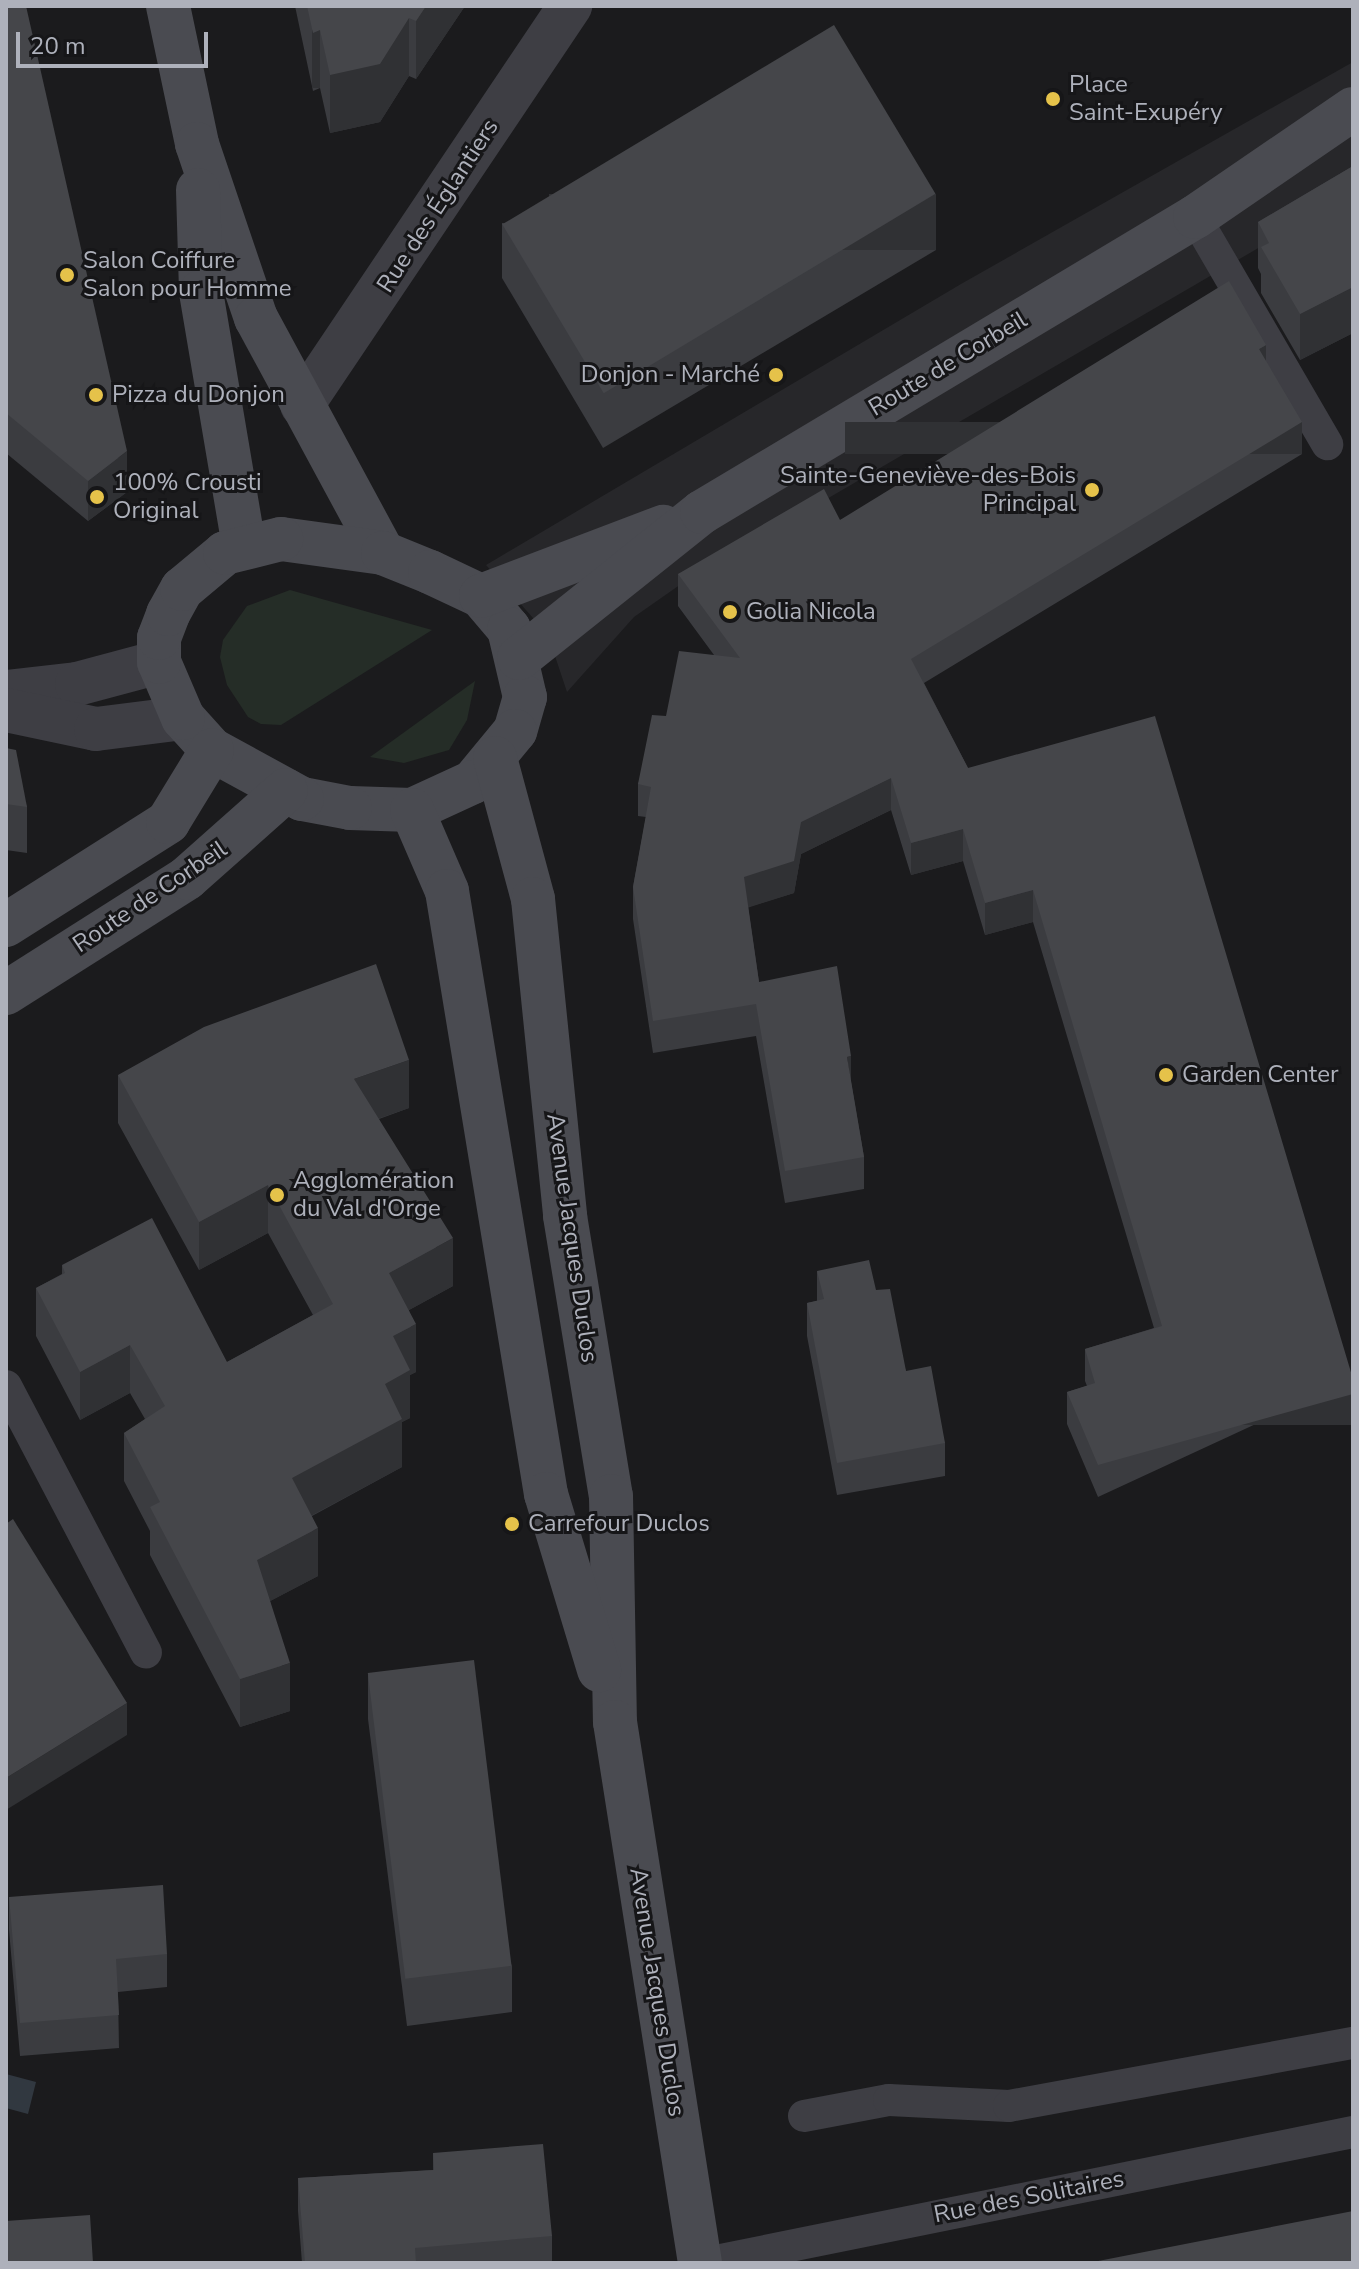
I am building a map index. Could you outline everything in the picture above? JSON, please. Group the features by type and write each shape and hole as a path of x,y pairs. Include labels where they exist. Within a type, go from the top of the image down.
{"main road":[{"path":"168,6 197,144 256,318 383,553"},
{"name":"Route de Corbeil","path":"519,658 702,512 1195,217 1353,109"},
{"path":"197,144 201,292 244,545"},
{"name":"Route de Corbeil","path":"1195,217 1353,148"},
{"name":"Route de Corbeil","path":"481,596 702,512"},
{"path":"312,540 383,553 481,596 509,629 519,658 525,697 515,731 495,758 473,782 412,810 350,808 286,790 212,750 183,718 159,662 159,638 182,589 201,570 244,545 312,540"},
{"path":"6,925 168,822 212,750"},
{"name":"Avenue Jacques Duclos","path":"495,758 533,899 565,1216 611,1496 615,1722"},
{"name":"Route de Corbeil","path":"6,993 187,878 286,790"},
{"name":"Avenue Jacques Duclos","path":"412,810 447,891 546,1494 615,1722 700,2263"}],"street":[{"name":"Rue des Églantiers","path":"302,405 570,6"},
{"path":"6,692 77,684 159,662"},
{"path":"6,710 96,729 183,718"}],"lane":[{"path":"1195,217 1327,444"},
{"path":"6,1386 146,1653"},
{"path":"804,2116 889,2100 1009,2106 1353,2043"},
{"name":"Rue des Solitaires","path":"706,2263 1353,2132"}],"shaded area":[{"path":"1353,62 1353,193 684,582 634,617 567,692 553,650 533,618 486,565 961,284"},
{"path":"290,590 432,630 281,725 261,724 248,717 227,685 220,657 223,640 247,606"},
{"path":"475,681 467,720 449,750 404,763 370,757"},
{"path":"6,2074 36,2082 28,2114 6,2108"}],"building":[{"path":"6,6 26,6 127,451 88,481 6,413"},
{"path":"307,6 426,6 416,21 409,18 380,64 330,75 320,30 313,33"},
{"path":"834,25 935,194 604,393 502,224"},
{"path":"1353,166 1353,287 1300,314 1261,247 1269,243 1258,222"},
{"path":"1229,281 1266,345 1259,349 1302,422 911,659 968,768 1155,716 1353,1379 1353,1394 1098,1465 1067,1392 1095,1383 1085,1349 1162,1326 1033,890 985,903 963,829 911,843 891,778 801,822 794,861 744,877 759,982 837,966 851,1056 847,1057 864,1157 785,1171 756,1004 653,1021 633,887 651,787 638,784 652,715 666,716 679,651 740,658 678,574 824,489 840,520"},
{"path":"6,748 16,750 27,807 6,804"},
{"path":"376,964 409,1060 354,1079 453,1238 389,1273 416,1324 393,1336 410,1370 385,1384 402,1419 292,1478 318,1528 257,1560 290,1663 240,1679 150,1507 160,1502 124,1433 165,1406 130,1345 80,1372 36,1288 65,1273 62,1265 152,1218 227,1362 333,1304 268,1185 199,1222 118,1075 204,1027"},
{"path":"869,1260 876,1290 890,1289 906,1371 931,1366 945,1443 837,1463 807,1303 824,1299 817,1271"},
{"path":"13,1519 127,1703 6,1778 6,1524"},
{"path":"474,1660 512,1966 405,1979 368,1673"},
{"path":"163,1885 167,1954 116,1959 119,2015 20,2023 9,1897"},
{"path":"543,2144 552,2236 415,2248 416,2263 305,2263 298,2178 434,2170 433,2153"},
{"path":"1353,2211 1353,2263 1088,2263"},
{"path":"90,2215 93,2263 6,2263 6,2221"}],"place":[{"name":"Place Saint-Exupéry","path":"1053,99"},
{"name":"Salon Coiffure Salon pour Homme","path":"67,275"},
{"name":"Donjon - Marché","path":"776,375"},
{"name":"Pizza du Donjon","path":"96,395"},
{"name":"Sainte-Geneviève-des-Bois Principal","path":"1092,490"},
{"name":"100% Crousti Original","path":"97,497"},
{"name":"Golia Nicola","path":"730,612"},
{"name":"Garden Center","path":"1166,1075"},
{"name":"Agglomération du Val d'Orge","path":"277,1195"},
{"name":"Carrefour Duclos","path":"512,1524"}]}
